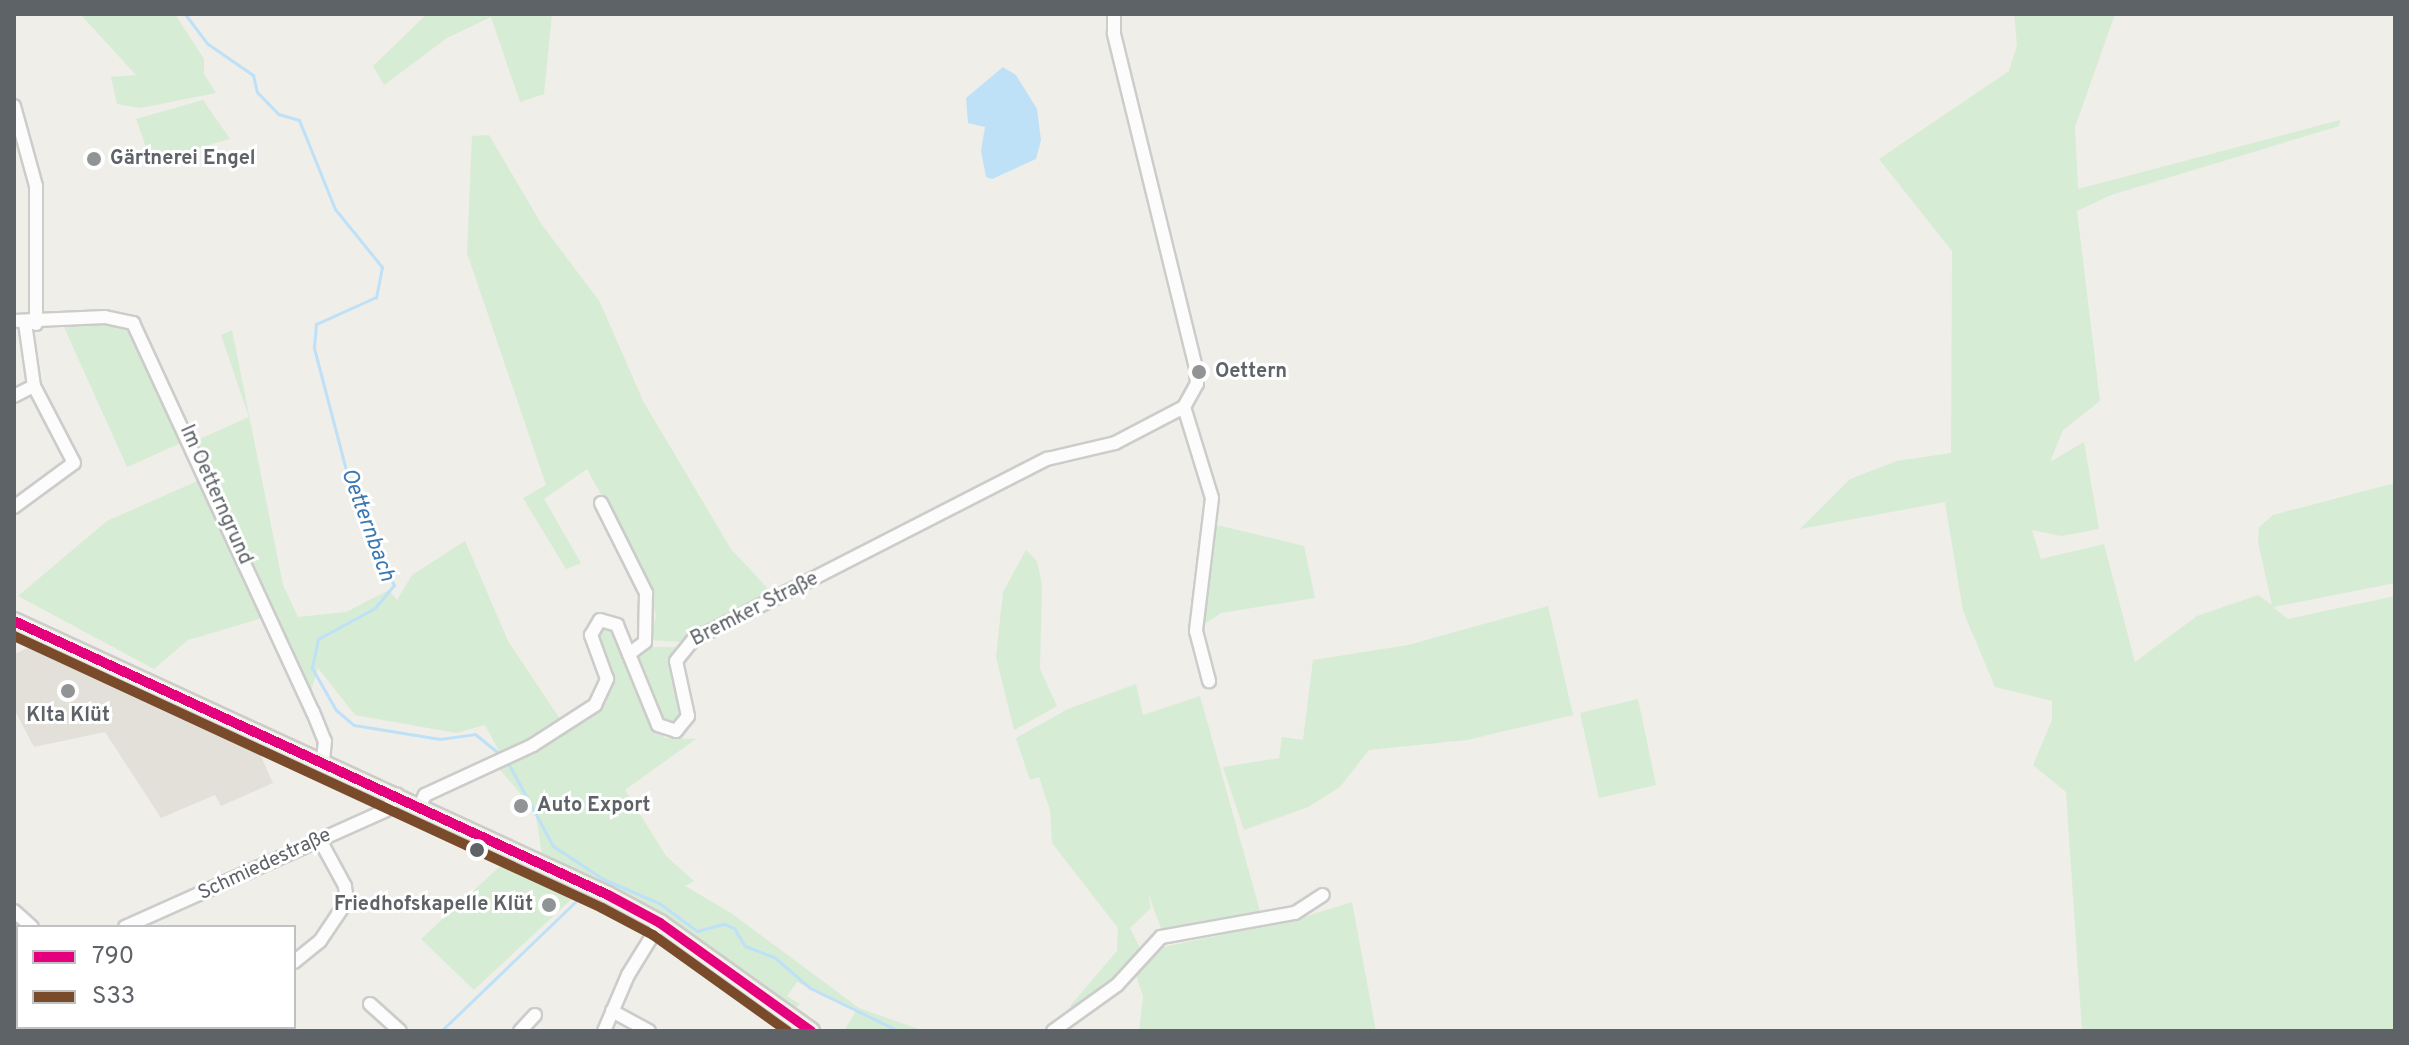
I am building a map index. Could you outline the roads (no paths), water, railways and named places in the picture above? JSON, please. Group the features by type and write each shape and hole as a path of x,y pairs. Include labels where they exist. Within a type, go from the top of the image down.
{"main road":[{"path":"14,621 397,795 660,923 811,1031"}],"street":[{"path":"1114,14 1114,33 1196,368 1197,384 1184,407 1212,498 1196,631 1209,681"},
{"path":"14,106 36,186 25,323 34,386 74,463 14,507"},
{"name":"Im Oetterngrund","path":"25,323 105,317 133,323 313,712 325,741 323,761"},
{"path":"14,396 34,386"},
{"name":"Bremker Straße","path":"420,806 425,795 503,760 579,719 601,697 607,679 591,635 597,622 615,623 658,725 676,731 688,716 676,661 693,640 1047,459 1115,443 1184,407"},
{"path":"601,503 646,593 645,642 629,654"},
{"name":"Schmiedestraße","path":"129,925 386,810 397,795"},
{"path":"296,960 320,941 347,901 345,886 320,840"},
{"path":"1053,1031 1117,985 1161,937 1295,913 1323,895"},
{"path":"14,911 30,925"},
{"path":"604,1031 660,923"},
{"path":"370,1004 400,1031"},
{"path":"612,1011 649,1031"}],"water":[{"path":"1003,67 1016,75 1037,109 1041,140 1036,159 992,179 986,177 981,151 985,127 968,123 966,98"}],"waterway":[{"name":"Oetternbach","path":"185,14 208,44 253,75 257,92 278,114 299,120 335,209 382,267 376,297 316,324 314,348 355,504 394,585 375,608 318,639 312,668 336,710 354,725 440,739 475,734 502,756"},
{"name":"Oetternbach","path":"507,761 553,846 603,879 659,903 697,931 724,924 734,928 745,946 774,957 810,988 899,1031"},
{"path":"441,1031 578,899"}],"place":[{"name":"Gärtnerei Engel","path":"94,159"},
{"name":"Oettern","path":"1199,372"},
{"name":"KIta Klüt","path":"68,691"},
{"name":"Auto Export","path":"521,806"},
{"name":"Friedhofskapelle Klüt","path":"549,905"}]}
